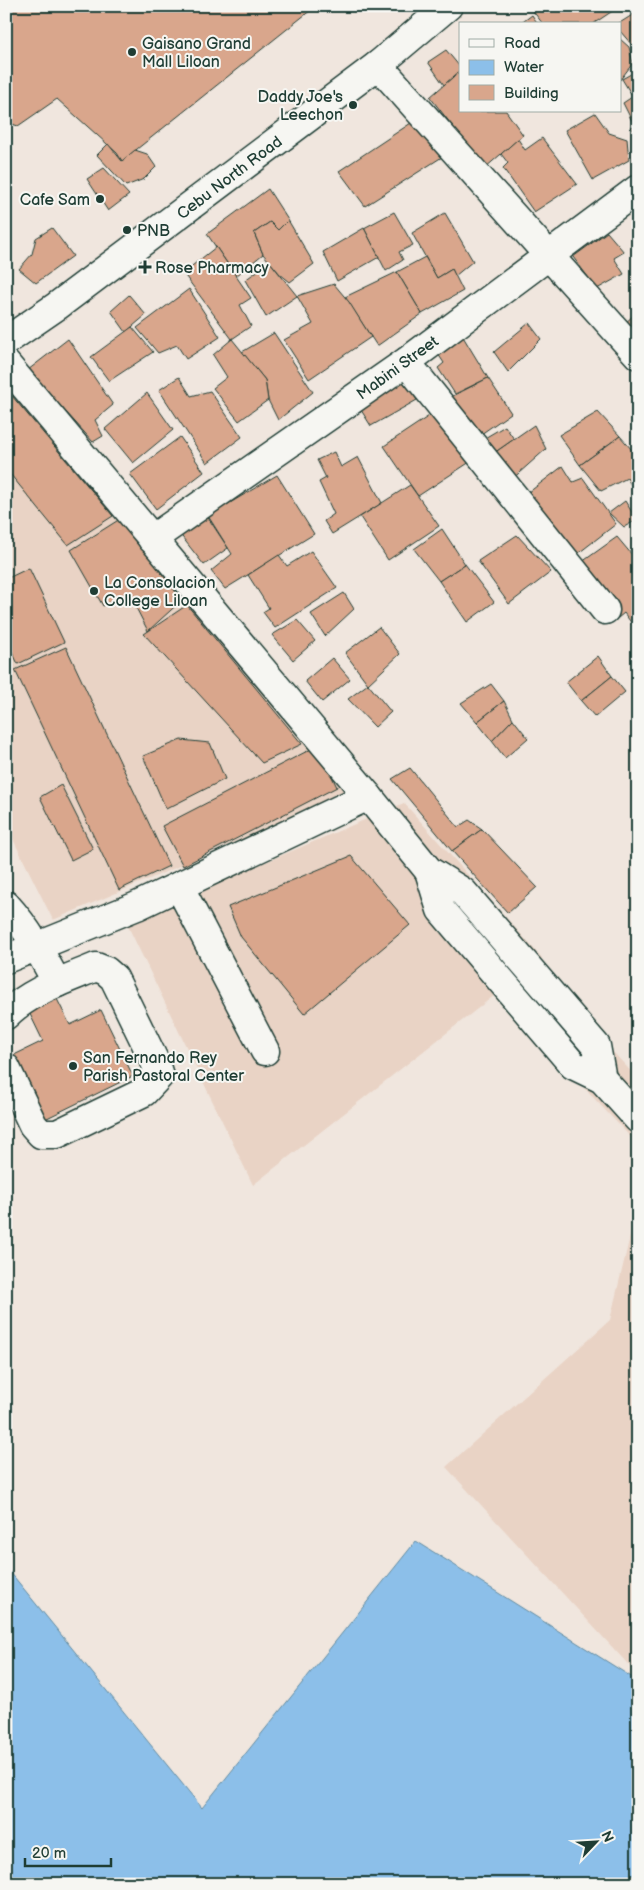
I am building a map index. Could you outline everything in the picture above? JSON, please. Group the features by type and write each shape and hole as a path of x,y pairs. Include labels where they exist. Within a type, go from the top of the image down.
{"main road":[{"name":"Cebu North Road","path":"6,341 58,306 378,65 448,6"},
{"path":"378,65 638,355"},
{"name":"Mabini Street","path":"152,539 406,362 637,191"},
{"path":"406,362 605,610"},
{"path":"6,364 429,871 464,892 596,1046 602,1079 632,1103"},
{"path":"6,959 137,906 368,796"},
{"path":"179,886 265,1051"},
{"path":"6,905 22,922 38,946 57,983"},
{"path":"6,1015 19,1003 57,983 96,967 106,970 114,978 155,1062 159,1076 144,1092 136,1096 57,1134 41,1134 33,1125 6,1068"}],"shaded area":[{"name":"La Consolacion College Liloan","path":"10,387 353,792 53,920 6,825 6,389"},
{"path":"404,803 542,958 253,1185 126,922"},
{"path":"576,1012 638,1079 638,1145 542,1043"},
{"path":"638,1203 638,1675 446,1467 610,1320"}],"water":[{"path":"416,1541 633,1678 638,1674 638,1884 6,1884 6,1567 202,1808"}],"building":[{"name":"Gaisano Grand Mall Liloan","path":"6,6 316,6 122,161 117,153 57,99 18,126 6,122"},
{"path":"529,6 620,6 596,22 541,22"},
{"path":"637,12 638,41 632,45 622,33 621,22"},
{"path":"532,15 537,22 523,22"},
{"path":"622,41 629,47 633,63 622,77"},
{"path":"446,50 459,66 459,72 444,85 428,62"},
{"path":"638,70 638,93 633,97 622,79"},
{"path":"459,72 459,112 507,112 523,135 485,168 430,97"},
{"path":"638,93 638,126 633,123 623,103"},
{"path":"595,113 609,133 627,139 629,160 593,180 565,130"},
{"path":"414,121 442,157 365,206 339,171"},
{"path":"638,126 638,137 631,127"},
{"path":"542,138 577,184 534,212 503,168 508,163 501,154 518,139 525,150"},
{"path":"108,144 122,161 135,150 147,154 156,167 144,179 126,186 97,155"},
{"path":"104,168 129,195 108,211 87,179"},
{"path":"268,189 288,220 278,230 270,222 254,233 263,254 236,276 207,234"},
{"path":"394,212 413,245 399,252 403,260 386,271 364,228"},
{"path":"445,213 473,261 455,276 452,269 437,278 412,233"},
{"path":"288,220 314,264 290,282 280,274 263,254 254,233 270,222 278,230"},
{"path":"52,228 73,256 36,283 19,269 32,254 36,238"},
{"path":"364,228 379,257 337,281 323,252"},
{"path":"607,232 624,252 614,258 624,274 597,289 573,257"},
{"path":"216,247 251,298 240,305 251,326 232,339 183,273"},
{"path":"425,257 437,278 452,269 463,291 422,314 397,272"},
{"path":"270,262 297,296 266,317 245,280"},
{"path":"397,272 422,314 377,346 345,297"},
{"path":"334,284 349,302 371,337 309,379 284,340 313,324 297,296"},
{"path":"189,289 220,337 186,359 177,345 158,353 137,328"},
{"path":"129,295 146,315 126,332 111,311"},
{"path":"638,311 638,344 621,327"},
{"path":"529,323 541,339 508,372 494,352"},
{"path":"132,327 153,352 109,381 91,357"},
{"path":"274,333 313,392 278,420 268,400 265,380 242,352"},
{"path":"462,335 488,378 455,394 438,368 444,363 434,348"},
{"path":"68,339 113,405 95,420 103,436 93,442 28,370"},
{"path":"232,339 265,380 268,400 239,421 213,388 227,377 213,355"},
{"path":"399,373 417,400 371,426 356,402"},
{"path":"179,377 191,396 210,391 242,437 207,463 159,390"},
{"path":"488,378 511,413 474,439 449,398"},
{"path":"147,393 173,430 133,463 105,429"},
{"path":"12,396 113,516 68,545 6,469 6,400"},
{"path":"438,410 473,460 418,496 384,446"},
{"path":"598,412 620,436 580,465 559,435"},
{"path":"534,425 546,449 510,481 491,455"},
{"path":"505,426 514,439 491,455 483,439"},
{"path":"620,436 638,457 638,489 635,492 627,478 601,491 580,465"},
{"path":"180,437 204,472 156,509 130,474"},
{"path":"334,452 341,467 358,457 382,503 332,534 324,521 334,514 319,482 326,478 317,460"},
{"path":"563,466 573,482 583,478 616,524 571,559 520,499"},
{"path":"277,475 314,534 225,589 211,571 232,554 208,516"},
{"path":"410,485 439,526 388,560 360,517"},
{"path":"625,501 637,520 624,527 609,513"},
{"path":"203,510 228,548 204,565 175,528"},
{"path":"120,519 182,600 148,631 129,594 103,606 71,550"},
{"path":"442,529 465,564 439,581 414,549"},
{"path":"517,535 551,572 509,604 478,561"},
{"path":"617,537 638,562 638,621 633,625 624,613 618,618 593,588 582,562"},
{"path":"311,551 337,588 275,628 263,612 269,608 248,575 279,555 287,566"},
{"path":"465,564 494,602 467,622 439,581"},
{"path":"29,568 64,642 18,664 6,639 6,579"},
{"path":"344,593 354,609 325,636 311,614"},
{"path":"187,605 302,744 262,763 144,634"},
{"path":"297,620 315,641 293,660 272,635"},
{"path":"379,627 400,654 368,684 345,653"},
{"path":"66,647 169,866 119,890 15,670"},
{"path":"598,656 612,676 581,701 566,682"},
{"path":"332,658 350,679 322,702 305,681"},
{"path":"612,676 625,692 595,717 581,701"},
{"path":"368,684 391,712 375,727 348,699"},
{"path":"491,684 504,701 477,722 461,703"},
{"path":"504,701 513,719 492,741 477,722"},
{"path":"513,719 528,738 505,758 492,741"},
{"path":"181,740 210,743 225,779 166,809 143,756"},
{"path":"317,746 337,787 183,866 162,826"},
{"path":"410,768 458,827 469,820 482,829 452,851 392,779"},
{"path":"61,785 93,849 71,860 40,797"},
{"path":"482,829 537,887 508,913 452,851"},
{"path":"351,856 410,925 304,1014 241,937 228,907"},
{"name":"San Fernando Rey Parish Pastoral Center","path":"56,997 70,1025 101,1010 133,1076 43,1120 12,1056 43,1041 28,1010"}],"place":[{"name":"Gaisano Grand Mall Liloan","path":"132,52"},
{"name":"Daddy Joe's Leechon","path":"353,105"},
{"name":"Cafe Sam","path":"100,199"},
{"name":"PNB","path":"127,230"},
{"name":"Rose Pharmacy","path":"145,267"},
{"name":"La Consolacion College Liloan","path":"94,591"},
{"name":"San Fernando Rey Parish Pastoral Center","path":"73,1066"}]}
